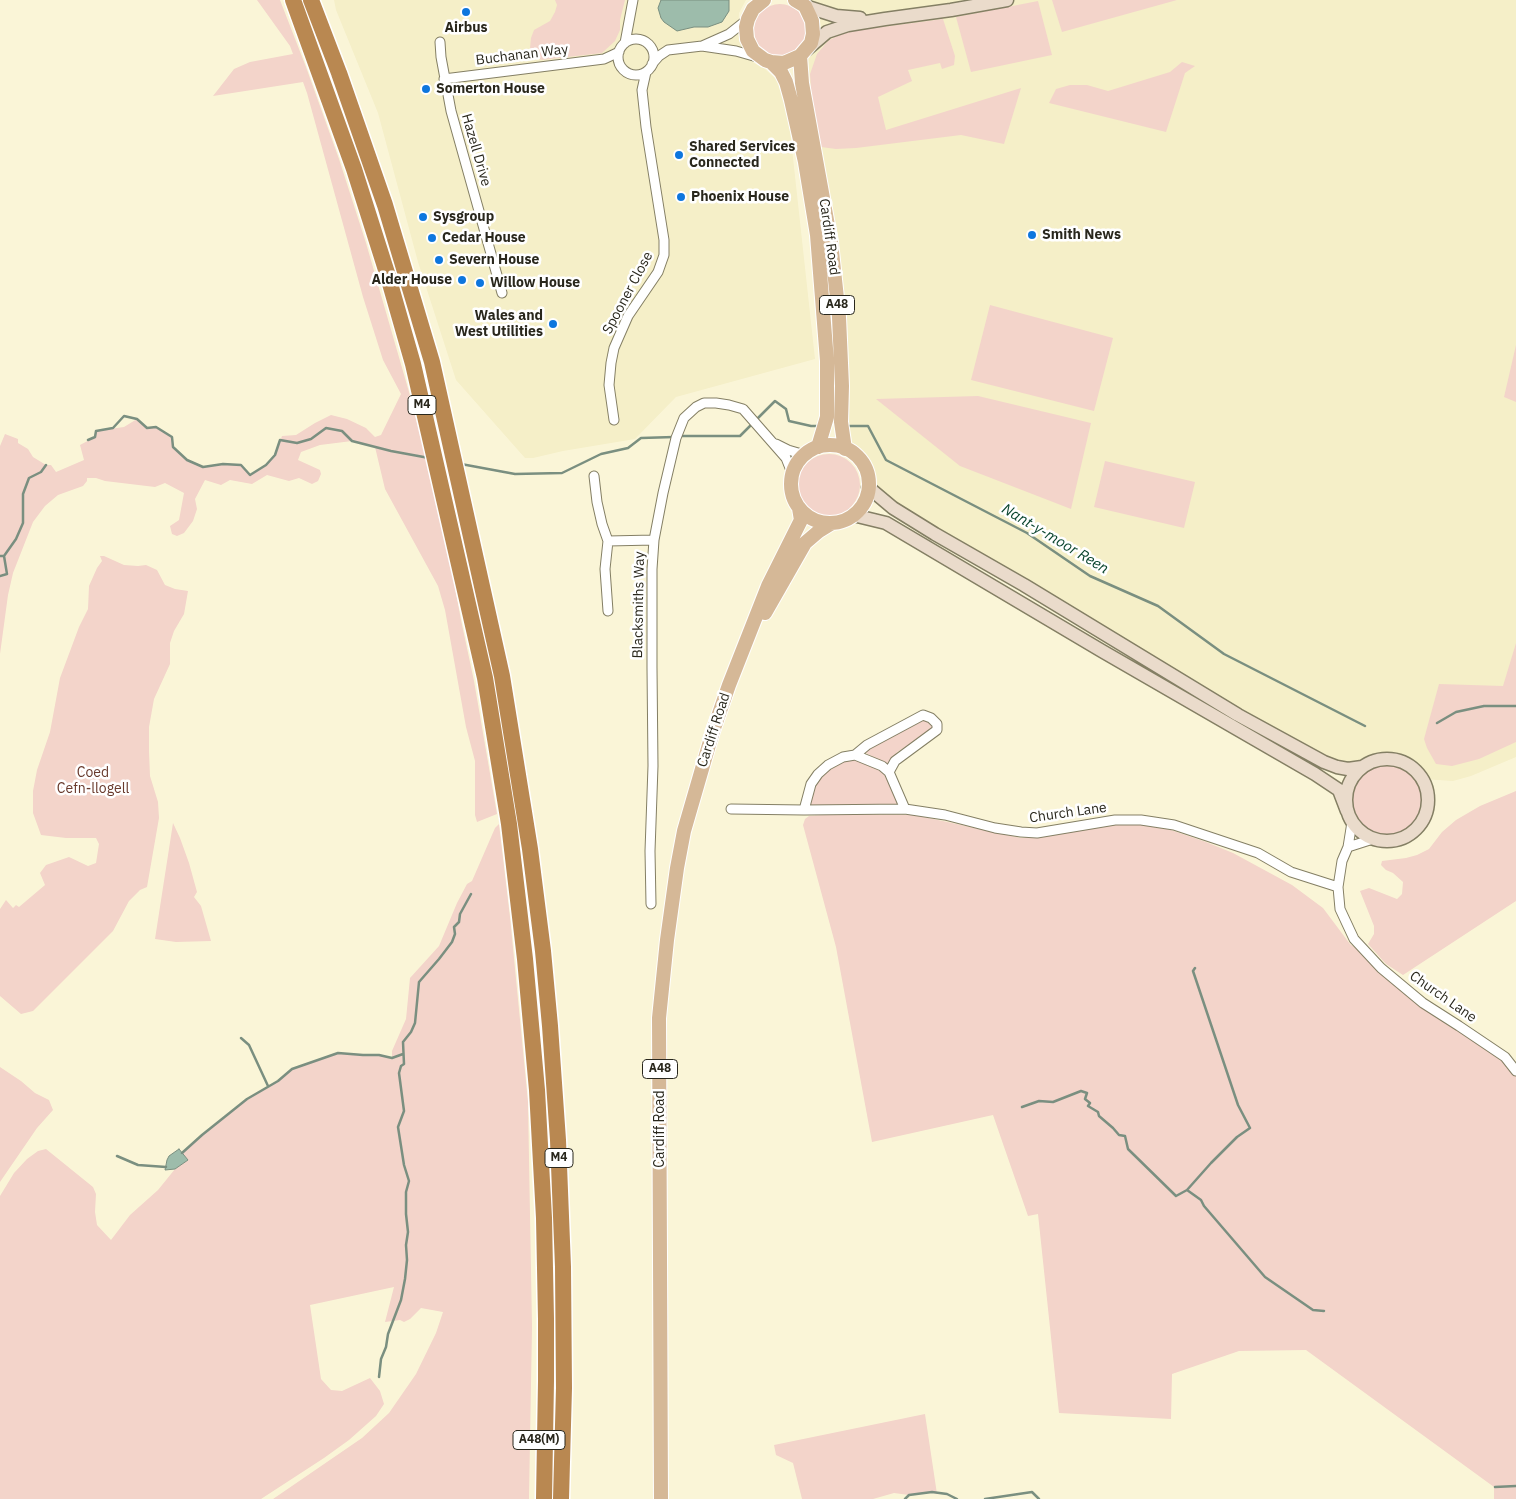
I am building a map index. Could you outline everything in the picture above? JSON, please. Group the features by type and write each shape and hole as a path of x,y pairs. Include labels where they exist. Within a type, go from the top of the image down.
{"highway":[{"name":"M4","path":"312,0 385,205 432,362 502,676 525,814 543,951 558,1149 564,1327 564,1416 561,1499"},
{"name":"M4","path":"293,2 354,170 387,273 413,364 485,678 508,820 524,949 537,1090 544,1218 546,1381 544,1499"},
{"name":"A48(M)","path":"534,1499 536,1458 546,1381"}],"main road":[{"name":"Cardiff Road","path":"800,3 812,21 813,34 811,43 803,53 802,83 831,242 839,317 842,386 841,422 845,449"},
{"name":"Cardiff Road","path":"755,7 746,27 747,39 753,50 781,72 786,82 805,162 817,235 827,361 828,416 818,447"},
{"path":"768,61 784,63 803,53"},
{"path":"832,446 845,449 856,456 864,467 868,480 864,503 853,516 843,521 832,523 814,520 799,508 793,497 792,473 797,463 805,454 818,447 832,446"},
{"name":"Cardiff Road","path":"662,1499 659,1018 667,940 684,831 713,730 768,586 802,520 799,508"},
{"name":"Cardiff Road","path":"743,650 805,542 832,523"}],"street":[{"path":"625,43 633,0"},
{"path":"803,53 827,32 848,25 1007,0"},
{"path":"800,3 836,16 885,18"},
{"path":"702,46 729,34 755,7"},
{"path":"630,16 639,39"},
{"path":"625,43 639,39 651,47 668,50 702,46 736,51 768,61"},
{"name":"Hazell Drive","path":"440,42 450,111 502,293"},
{"name":"Buchanan Way","path":"444,79 604,59 618,52 625,43"},
{"path":"651,47 654,59 652,64"},
{"path":"604,59 613,61 633,75 640,75 646,72 659,56 668,50"},
{"path":"618,52 622,69"},
{"name":"Spooner Close","path":"614,420 609,385 614,348 628,316 658,272 664,255 664,240 642,90 646,72"},
{"name":"Spooner Close","path":"633,75 642,90"},
{"name":"Blacksmiths Way","path":"652,904 650,851 653,784 652,569 654,540 663,493 676,438 684,418 696,407 704,403 716,402 743,409 786,458 792,473"},
{"name":"Blacksmiths Way","path":"772,441 788,450 805,454"},
{"path":"594,476 597,502 608,541 605,569 608,611"},
{"path":"868,487 893,508 1050,600 1238,715 1324,762 1342,768 1362,767"},
{"path":"853,516 886,524 1315,774 1339,790 1350,817 1361,832 1373,839 1388,842 1402,839 1415,831 1424,820 1429,806 1428,792 1423,779 1414,768 1398,760 1384,758 1370,762 1362,767 1354,776 1348,787 1346,799 1350,817"},
{"path":"608,541 654,540"},
{"path":"855,755 867,744 922,715 931,718 938,724 937,730 895,761 889,772"},
{"path":"804,810 811,784 818,774 828,764 843,757 855,755 882,766 889,772 905,809"},
{"name":"Church Lane","path":"731,809 905,809 945,815 995,828 1037,833 1115,820 1141,820 1174,825 1258,852 1291,872 1338,887"},
{"name":"Church Lane","path":"1350,817 1348,847 1342,862 1338,887 1340,908 1354,939 1381,968 1423,1003 1505,1057 1516,1071"},
{"path":"1348,847 1373,839"}],"shaded area":[{"path":"334,0 746,0 739,13 738,32 747,59 765,69 777,80 788,112 815,359 676,397 635,439 525,458 456,380 418,262 378,113 336,10"},
{"path":"661,0 729,0 729,11 722,22 708,27 694,27 677,31 661,18 658,8"},
{"path":"795,0 1516,0 1516,757 1471,776 1453,781 1423,779 1414,768 1398,760 1384,758 1370,762 1362,767 1337,767 868,487 864,467 856,456 845,449 839,317 800,56 813,34"},
{"path":"179,1149 188,1160 175,1169 165,1170 169,1156"}],"green space":[{"path":"257,0 280,0 306,67 339,159 366,243 409,392 449,555 474,681 497,814 477,822 475,815 475,761 466,727 445,610 438,586 385,489 375,447 352,441 320,445 301,452 298,460 320,470 321,474 318,481 312,484 299,478 289,481 267,475 252,484 230,480 221,485 205,480 195,499 197,509 193,521 184,533 177,536 172,534 170,526 179,520 184,493 165,483 155,487 87,478 83,486 58,495 45,506 33,522 13,573 0,654 0,446 5,434 18,439 18,443 28,449 33,457 46,465 51,465 56,472 84,460 80,445 95,437 96,431 124,427 137,419 147,428 156,427 172,437 173,447 187,460 203,467 223,464 241,465 250,475 266,465 275,455 282,436 296,435 331,415 347,419 366,428 375,437 381,435 401,394 383,360 363,297 303,82 213,96 234,69 250,62 293,54 290,46"},
{"path":"555,0 625,0 620,20 620,30 615,41 602,53 542,60 536,58 532,55 530,48 531,38 534,30 550,21 557,5"},
{"path":"1052,0 1177,0 1062,32"},
{"path":"1038,1 1052,55 971,72 956,17"},
{"path":"775,4 785,4 799,11 806,25 806,35 799,49 785,56 775,56 765,52 758,45 754,35 754,25 758,15 765,8"},
{"path":"943,19 955,56 954,65 942,69 940,63 908,70 912,81 878,97 886,130 1021,88 1004,144 961,135 856,148 836,149 821,147 812,102 810,74 817,54 828,41 844,32"},
{"path":"1182,62 1195,66 1185,73 1166,132 1049,103 1056,89 1070,85 1087,85 1108,91 1170,72"},
{"path":"990,305 1113,338 1094,411 971,380"},
{"path":"1516,345 1516,402 1504,397"},
{"path":"978,396 1091,423 1071,509 960,466 876,399"},
{"path":"829,454 841,457 851,463 857,473 860,485 857,497 851,507 841,513 829,516 817,513 807,507 801,497 798,485 801,473 807,463 817,457"},
{"path":"1105,461 1195,482 1184,528 1094,507"},
{"name":"Coed Cefn-llogell","path":"100,556 124,565 146,565 157,570 165,585 188,591 184,614 174,631 170,643 170,664 154,699 149,727 150,776 158,802 159,818 147,887 140,890 129,901 113,931 33,1011 21,1014 0,996 0,909 6,900 13,908 16,905 19,907 45,885 40,873 46,865 69,857 88,866 96,863 99,844 96,838 66,838 41,835 33,813 33,791 37,770 50,732 60,678 79,627 88,609 89,586 102,561"},
{"path":"1516,643 1516,742 1479,759 1452,766 1436,764 1424,739 1439,684 1503,686"},
{"path":"922,718 932,721 933,729 897,752 890,763 884,763 866,753 866,749"},
{"path":"851,757 876,765 888,775 900,804 898,806 811,805 809,803 811,794 823,771"},
{"path":"1381,765 1395,765 1408,771 1417,780 1423,793 1421,813 1413,825 1395,835 1381,835 1368,829 1359,820 1353,807 1353,793 1359,780 1368,771"},
{"path":"1516,791 1516,901 1403,975 1386,964 1368,944 1374,934 1374,926 1360,891 1369,888 1397,899 1402,894 1403,882 1381,865 1382,861 1406,858 1429,849 1442,832 1456,820 1480,806"},
{"path":"835,814 915,815 1021,838 1088,827 1135,822 1165,828 1206,842 1233,853 1292,885 1323,908 1350,944 1516,1071 1516,1499 1494,1499 1494,1487 1306,1350 1239,1351 1172,1374 1171,1419 1059,1413 1038,1214 1028,1216 993,1115 872,1142 836,947 803,825 805,819 809,816"},
{"path":"173,823 189,863 197,892 194,897 201,906 211,941 176,942 155,939"},
{"path":"499,824 528,1102 532,1327 529,1499 273,1499 362,1438 389,1413 416,1374 436,1333 443,1312 421,1308 404,1322 400,1320 385,1322 394,1287 310,1305 321,1379 331,1390 342,1391 370,1378 380,1391 384,1404 376,1416 349,1440 261,1499 0,1499 0,1196 14,1173 27,1159 38,1151 46,1149 93,1187 96,1194 95,1212 97,1225 111,1240 130,1215 158,1190 175,1169 188,1160 182,1153 247,1099 278,1081 292,1069 338,1053 379,1055 392,1058 392,1051 406,1019 410,978 439,946 457,903 467,884 472,881 495,828"},
{"path":"0,1067 35,1093 49,1100 53,1110 37,1128 0,1182"},
{"path":"925,1414 937,1494 932,1492 909,1495 894,1493 873,1499 802,1499 793,1463 776,1455 774,1445"}],"waterway":[{"name":"Nant-y-moor Reen","path":"679,436 740,436 775,401 786,409 789,421 811,426 821,426"},
{"path":"88,440 95,437 96,431 113,428 124,416 137,419 147,428 156,427 172,437 173,447 187,460 203,467 223,464 241,465 250,475 266,465 275,455 280,440 297,443 311,439 326,428 342,431 352,441 429,458"},
{"name":"Nant-y-moor Reen","path":"846,426 868,426 886,460 1027,533 1090,576 1158,606 1224,654 1365,726"},
{"path":"461,464 515,474 562,473 601,454 628,448 641,438 674,437"},
{"path":"0,556 4,556 16,539 23,523 23,494 29,478 41,472 46,465"},
{"path":"0,576 7,574 4,556"},
{"name":"Nant-y-moor Reen","path":"1437,723 1456,712 1484,706 1516,706"},
{"name":"Nant-y-moor Reen","path":"379,1377 381,1359 386,1347 388,1334 401,1300 407,1260 406,1192 409,1181 404,1165 398,1127 404,1111 399,1073 401,1066 404,1064 403,1042 415,1023 419,982 452,942 455,934 454,927 459,922 460,914 471,894"},
{"path":"1187,1190 1237,1137 1250,1128 1238,1105 1193,971 1195,968"},
{"path":"241,1038 249,1045 268,1086"},
{"path":"182,1153 247,1099 278,1081 292,1069 338,1053 379,1055 392,1058 403,1054"},
{"path":"1022,1107 1039,1101 1053,1102 1081,1091 1087,1093 1085,1099 1090,1103 1088,1106 1098,1112 1099,1116 1119,1135 1125,1136 1128,1149 1176,1196 1187,1190 1201,1200 1204,1206 1265,1277 1313,1310 1324,1311"},
{"path":"117,1156 138,1165 166,1167"},
{"path":"1495,1487 1516,1486"},
{"path":"905,1499 909,1495 932,1492 947,1494 957,1499"},
{"path":"985,1499 1032,1492 1039,1499"}],"place":[{"name":"Airbus","path":"466,12"},
{"name":"Somerton House","path":"426,89"},
{"name":"Shared Services Connected","path":"679,155"},
{"name":"Phoenix House","path":"681,197"},
{"name":"Sysgroup","path":"423,217"},
{"name":"Smith News","path":"1032,235"},
{"name":"Cedar House","path":"432,238"},
{"name":"Severn House","path":"439,260"},
{"name":"Alder House","path":"462,280"},
{"name":"Willow House","path":"480,283"},
{"name":"Wales and West Utilities","path":"553,324"}]}
